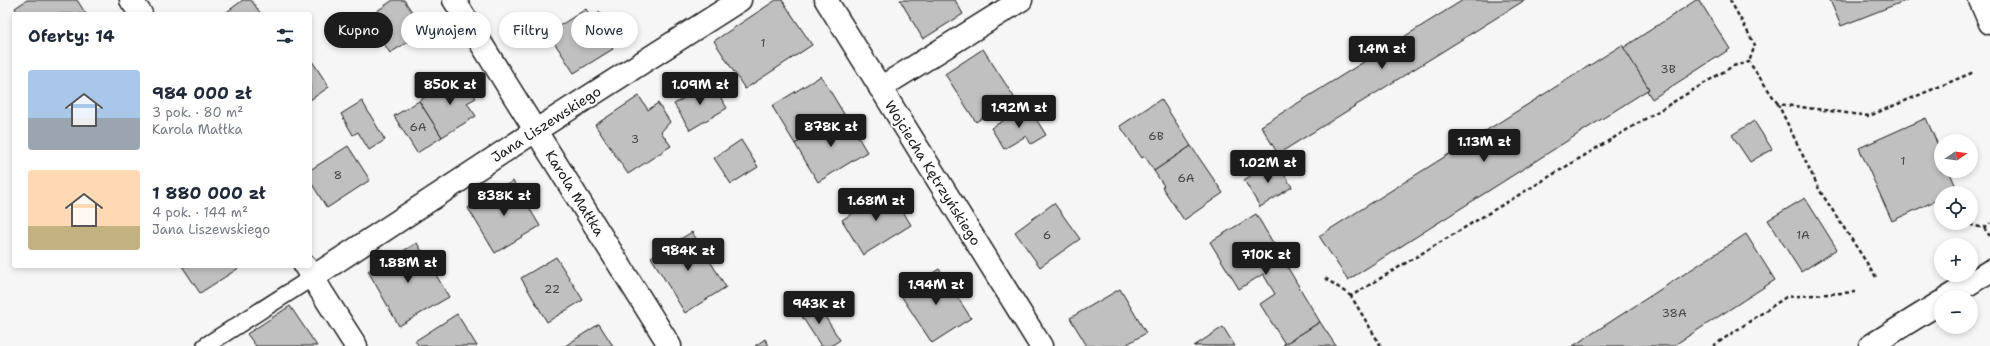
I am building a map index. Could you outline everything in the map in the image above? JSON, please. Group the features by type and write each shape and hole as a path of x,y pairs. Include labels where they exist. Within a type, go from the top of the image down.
{"street":[{"path":"132,0 140,12"},
{"name":"Karola Małłka","path":"454,0 670,346"},
{"name":"Jana Liszewskiego","path":"309,271 536,131 740,0"},
{"name":"Wojciecha Kętrzyńskiego","path":"826,0 1041,346"},
{"path":"880,88 1021,0"},
{"path":"1980,0 1990,23"},
{"path":"309,271 356,346"},
{"path":"1959,290 1990,271"},
{"path":"1870,346 1934,306"}],"lane":[{"path":"205,346 309,271"}],"path":[{"path":"1730,0 1755,45 1749,62"},
{"path":"1749,62 1778,104 1820,191 1876,277"},
{"path":"1351,296 1733,66 1749,62"},
{"path":"1778,104 1869,116 1974,72"},
{"path":"1984,228 1990,223"},
{"path":"1978,227 1984,228 1990,236"},
{"path":"1325,278 1351,296 1381,346"},
{"path":"1713,346 1786,297 1855,292"}],"building":[{"path":"27,0 77,0 85,12 18,12 15,8"},
{"path":"243,0 251,0 260,12 227,12"},
{"path":"393,0 404,0 412,12 401,12 401,46 390,53 387,48 393,48 393,12 376,12"},
{"path":"776,0 782,0 812,45 745,89 714,41"},
{"path":"900,0 955,0 963,14 923,39"},
{"path":"1463,0 1525,0 1278,154 1261,126"},
{"path":"1696,0 1699,0 1730,49 1652,99 1647,91 1649,89 1623,48"},
{"path":"1830,0 1907,0 1841,26"},
{"path":"586,9 588,12 581,12"},
{"path":"571,18 571,48 613,49 574,73 558,48 563,48 563,24"},
{"path":"1622,45 1649,89 1348,280 1319,236"},
{"path":"983,49 1014,97 976,122 945,74"},
{"path":"312,61 329,87 312,99"},
{"path":"462,74 476,98 467,103 476,116 442,137 419,101"},
{"path":"821,76 844,114 795,144 772,106"},
{"path":"711,82 727,108 690,130 674,104"},
{"path":"639,96 648,110 658,103 670,122 661,132 671,146 628,174 595,125"},
{"path":"1161,99 1191,146 1154,171 1145,156 1142,158 1120,126"},
{"path":"362,101 385,140 369,150 358,132 353,135 341,114"},
{"path":"419,101 442,137 417,153 394,116"},
{"path":"1028,106 1046,135 1031,144 1026,136 1004,149 991,128"},
{"path":"844,114 867,152 818,182 795,144"},
{"path":"1926,118 1934,136 1934,178 1952,178 1956,186 1934,186 1934,201 1892,221 1859,148"},
{"path":"1754,121 1772,149 1750,162 1732,135"},
{"path":"741,140 758,167 731,184 714,158"},
{"path":"348,146 370,180 327,208 312,184 312,169"},
{"path":"1191,146 1223,193 1184,220 1162,187 1164,186 1154,171"},
{"path":"1275,160 1292,187 1260,207 1244,180"},
{"path":"513,181 540,226 495,253 468,208"},
{"path":"890,190 911,225 863,255 842,220"},
{"path":"1805,198 1837,249 1801,272 1768,220"},
{"path":"1054,203 1080,239 1040,267 1015,232"},
{"path":"1256,214 1320,322 1285,344 1260,304 1275,294 1263,274 1239,289 1210,242"},
{"path":"692,232 726,287 685,313 651,257"},
{"path":"1746,234 1775,280 1673,346 1573,346"},
{"path":"417,243 449,297 399,326 368,271"},
{"path":"556,257 583,300 547,322 521,278"},
{"path":"183,268 239,268 200,293"},
{"path":"939,269 971,318 932,343 900,294"},
{"path":"1120,289 1146,333 1124,346 1087,346 1070,318"},
{"path":"815,301 840,340 831,346 821,346 799,312"},
{"path":"290,306 317,346 256,346 247,334"},
{"path":"457,314 477,346 419,346 415,341"},
{"path":"1320,322 1336,346 1282,346 1285,344"},
{"path":"599,324 613,346 565,346"},
{"path":"1223,327 1235,346 1194,346"},
{"path":"765,339 769,346 755,346"}]}
